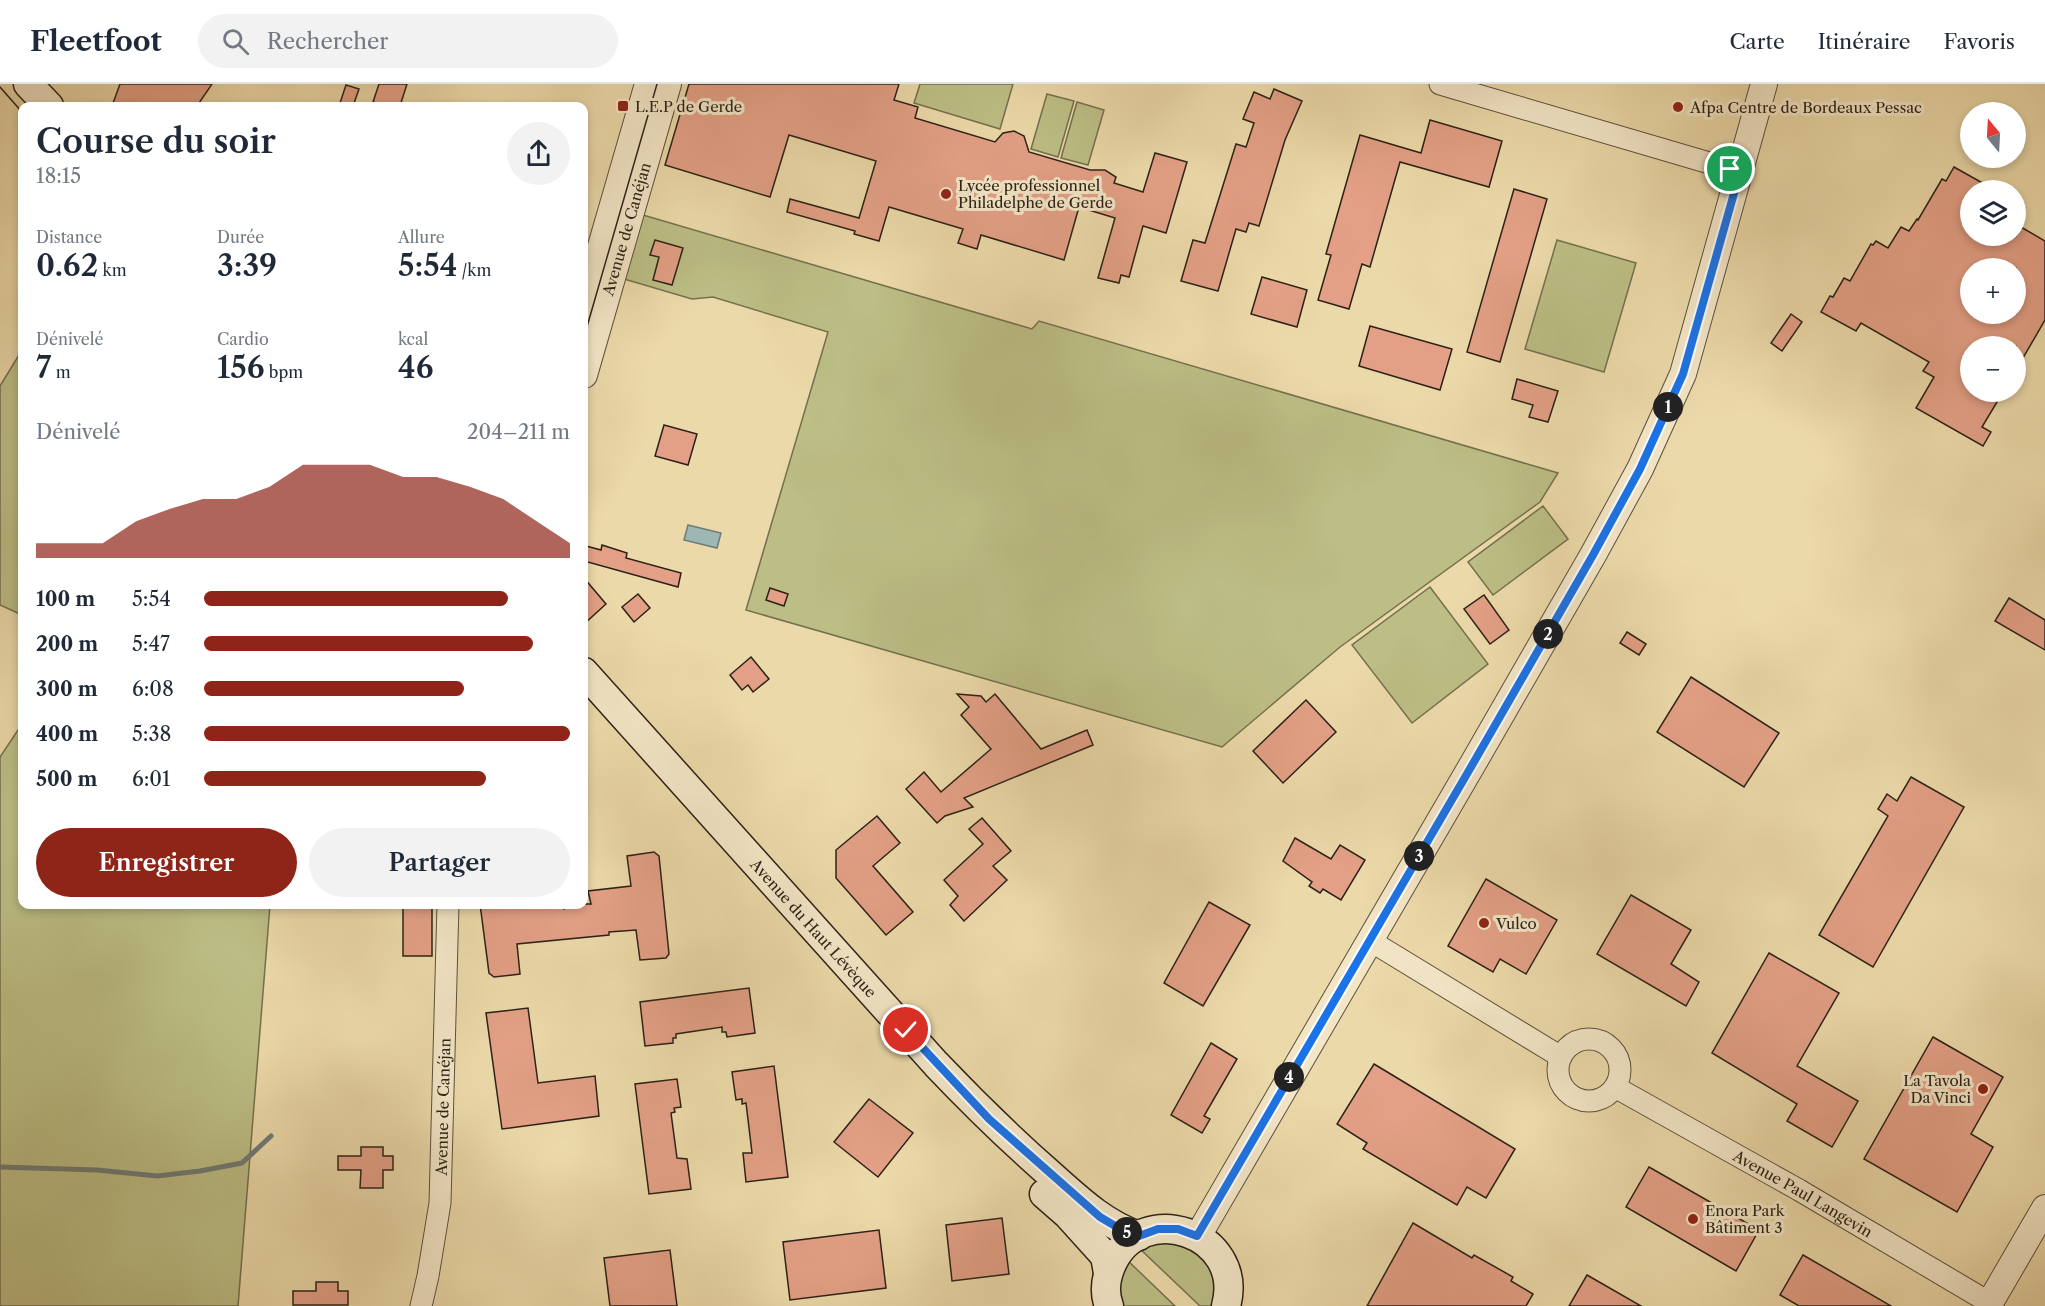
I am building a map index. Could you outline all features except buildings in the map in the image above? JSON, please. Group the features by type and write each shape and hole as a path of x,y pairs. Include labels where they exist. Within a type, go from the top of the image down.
{"main road":[{"path":"28,84 45,102"},
{"name":"Avenue du Haut Lévèque","path":"588,676 936,1064 989,1119 1100,1217 1122,1230 1139,1236"},
{"name":"Avenue du Haut Lévèque","path":"588,706 926,1078 986,1140 1068,1215 1105,1256 1108,1273"},
{"path":"1109,1306 1106,1288 1108,1273 1121,1249 1139,1236 1158,1229 1178,1229 1197,1236 1212,1247 1222,1262 1228,1279 1229,1303"}],"street":[{"name":"Avenue de Canéjan","path":"588,291 648,84"},
{"name":"Avenue de Canéjan","path":"588,361 668,84"},
{"path":"1440,84 1740,172"},
{"path":"1197,1236 1587,565 1640,469 1683,374 1764,84"},
{"name":"Avenue de Canéjan","path":"421,1306 440,1203 448,909"},
{"path":"1369,940 1561,1057"},
{"path":"1585,1039 1604,1043 1612,1049 1618,1058 1620,1067 1615,1087 1608,1094 1590,1101 1580,1100 1571,1095 1559,1078 1558,1067 1567,1048 1585,1039"},
{"name":"Avenue Paul Langevin","path":"1615,1087 1799,1190 1989,1305"},
{"path":"1989,1305 2045,1208"}],"green space":[{"path":"920,84 1013,84 1000,129 914,103"},
{"path":"1047,94 1074,101 1058,157 1031,149"},
{"path":"1077,102 1104,110 1088,165 1061,158"},
{"path":"643,215 1032,329 1039,321 1558,473 1540,502 1340,647 1222,747 746,610 828,332 713,297 692,299 624,279"},
{"path":"1557,240 1636,263 1604,372 1525,349"},
{"path":"18,357 18,613 0,605 0,386"},
{"path":"1543,506 1568,539 1493,595 1468,562"},
{"path":"1430,587 1488,664 1412,723 1352,645"},
{"path":"18,730 18,909 270,909 238,1306 0,1306 0,757"},
{"path":"1153,1241 1189,1244 1213,1267 1217,1306 1200,1306 1139,1248"},
{"path":"1126,1259 1175,1306 1119,1306 1117,1297"}],"water":[{"path":"688,525 721,533 717,548 684,540"}],"waterway":[{"path":"0,1167 97,1170 157,1176 242,1163 271,1136"}],"tram line":[{"path":"588,323 657,84"},
{"path":"0,87 18,107"}],"place":[{"name":"L.E.P de Gerde","path":"623,106"},
{"name":"Afpa Centre de Bordeaux Pessac","path":"1678,107"},
{"name":"Lycée professionnel Philadelphe de Gerde","path":"946,194"},
{"name":"Vulco","path":"1484,923"},
{"name":"La Tavola Da Vinci","path":"1983,1089"},
{"name":"Enora Park Bâtiment 3","path":"1693,1219"}],"route":[{"path":"906,1030 989,1119 1100,1217 1122,1230 1139,1236 1158,1229 1178,1229 1197,1236 1471,767 1640,469 1683,374 1740,172 1730,169"}]}
